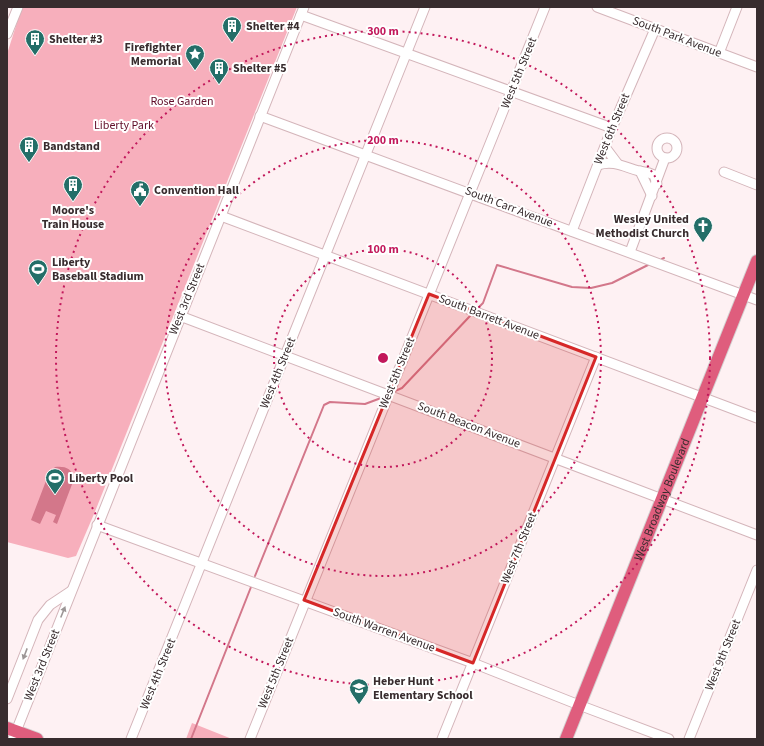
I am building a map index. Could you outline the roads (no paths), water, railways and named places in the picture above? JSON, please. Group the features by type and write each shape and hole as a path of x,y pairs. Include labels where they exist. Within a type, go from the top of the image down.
{"highway":[{"name":"West Broadway Boulevard","path":"566,739 757,261"},
{"path":"12,733 37,739"}],"street":[{"path":"7,34 18,7"},
{"name":"West 4th Street","path":"131,739 425,7"},
{"name":"West 5th Street","path":"250,739 304,600 545,7"},
{"name":"South Park Avenue","path":"597,7 622,11 655,29 757,68"},
{"path":"720,53 737,7"},
{"path":"302,11 406,53 612,128"},
{"name":"West 3rd Street","path":"12,733 71,591 302,11"},
{"name":"West 6th Street","path":"572,231 612,128 655,29"},
{"name":"South Carr Avenue","path":"260,116 470,192 757,300"},
{"path":"605,147 617,163"},
{"path":"630,252 657,184 665,158"},
{"path":"598,165 605,163 617,163 640,171 646,171 654,175 657,184"},
{"path":"640,171 652,196"},
{"path":"724,172 757,185"},
{"name":"South Barrett Avenue","path":"220,216 757,418"},
{"name":"South Beacon Avenue","path":"180,316 757,535"},
{"name":"West 7th Street","path":"442,739 596,357"},
{"name":"South Warren Avenue","path":"97,524 473,663 579,706 669,739"},
{"name":"West 9th Street","path":"689,739 757,570"},
{"name":"West 3rd Street","path":"7,699 38,620 50,605 71,591"}],"waterway":[{"path":"479,307 483,303 497,265 572,287 591,288 612,283 648,265"},
{"path":"395,391 402,388 470,316"},
{"path":"255,576 324,405 330,402 365,404 381,398"},
{"path":"191,739 251,587"}],"place":[{"name":"Shelter #4","path":"232,43"},
{"name":"Shelter #3","path":"35,56"},
{"name":"Firefighter Memorial","path":"195,71"},
{"name":"Shelter #5","path":"219,85"},
{"name":"Bandstand","path":"29,163"},
{"name":"Moore's Train House","path":"73,202"},
{"name":"Convention Hall","path":"140,207"},
{"name":"Wesley United Methodist Church","path":"703,243"},
{"name":"Liberty Baseball Stadium","path":"38,286"},
{"name":"Liberty Pool","path":"55,495"},
{"name":"Heber Hunt Elementary School","path":"359,705"}],"park label":[{"name":"Rose Garden","path":"182,101"},
{"name":"Liberty Park","path":"124,125"}]}
